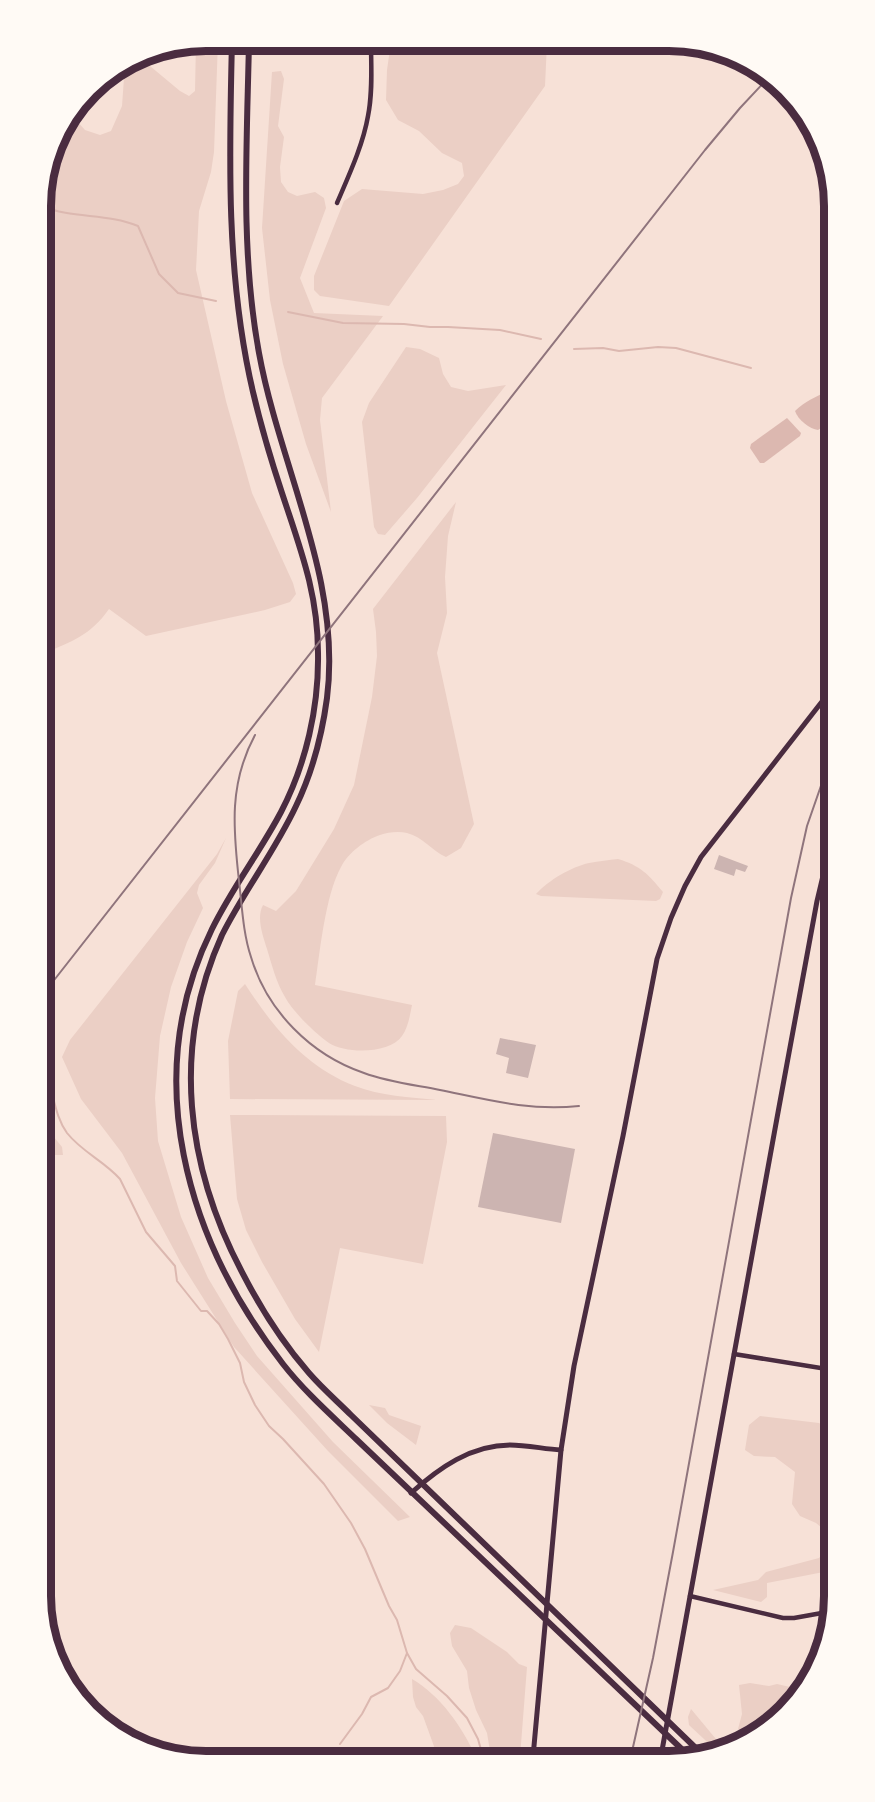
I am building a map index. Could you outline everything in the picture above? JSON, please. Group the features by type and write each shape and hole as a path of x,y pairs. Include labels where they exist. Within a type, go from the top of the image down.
{"main road":[{"path":"232,51 230,145 232,258 238,314 245,356 261,423 282,495 301,546 307,572 318,632 318,671 312,724 299,768 283,808 224,908 204,948 187,998 176,1071 177,1118 188,1176 211,1240 235,1291 286,1367 317,1401 411,1493 683,1750"},
{"path":"249,51 246,212 253,314 259,354 274,419 318,566 327,622 329,657 327,699 310,772 291,817 225,928 213,956 198,1009 193,1041 191,1112 196,1147 210,1202 235,1260 259,1305 309,1372 329,1394 696,1749"}],"street":[{"path":"337,203 365,129 371,79 371,51"},
{"path":"534,1751 561,1450 574,1366 654,973 671,918 701,857 824,699"},
{"path":"662,1751 824,872"},
{"path":"734,1354 824,1369"},
{"path":"411,1493 452,1462 472,1452 511,1445 561,1450"},
{"path":"690,1596 783,1618 823,1613"}],"shaded area":[{"path":"196,51 218,51 214,152 211,172 199,211 196,270 226,401 252,493 296,594 290,602 265,610 146,636 109,609 87,632 51,650 51,195 56,166 63,146 77,121 85,130 100,135 111,131 122,106 124,74 128,72 146,63 180,91 189,96 195,91"},
{"path":"390,51 547,51 545,86 389,306 320,296 314,290 314,276 344,201 362,189 423,194 443,190 458,184 464,176 462,163 442,153 419,131 398,120 386,100"},
{"path":"281,71 284,79 278,126 284,137 280,167 281,182 288,192 297,196 315,192 324,198 326,208 300,278 314,313 383,316 322,398 320,420 331,512 306,444 283,364 270,300 262,228 272,72"},
{"path":"406,347 420,349 439,358 443,374 451,387 468,391 506,385 385,535 378,534 374,527 362,422 369,403"},
{"path":"824,393 824,426 818,430 801,421 795,411 806,402"},
{"path":"787,418 801,433 800,436 764,463 760,463 750,448 751,444"},
{"path":"456,502 448,536 445,577 447,613 437,653 474,824 461,848 446,857 413,835 394,832 374,837 363,844 352,852 341,867 335,879 327,908 315,985 412,1005 406,1029 396,1042 378,1049 346,1049 329,1043 317,1034 299,1016 285,997 274,973 262,933 261,910 263,905 276,911 296,891 334,829 354,785 372,697 377,656 373,609"},
{"path":"226,838 215,863 199,885 197,893 203,908 187,942 171,987 160,1036 155,1098 158,1141 181,1217 208,1278 235,1323 257,1356 333,1442 410,1517 398,1521 328,1451 234,1347 181,1263 122,1153 81,1099 62,1057 70,1040 217,854"},
{"path":"618,859 648,875 663,892 660,899 656,901 536,894 554,879 575,868 589,863"},
{"path":"245,984 291,1044 337,1078 375,1092 437,1100 230,1099 228,1041 238,991"},
{"path":"824,998 824,1028 820,1022"},
{"path":"230,1115 446,1116 447,1142 423,1264 340,1248 319,1352 295,1319 246,1230 237,1199"},
{"path":"51,1133 62,1147 63,1155 52,1155"},
{"path":"369,1405 385,1408 389,1415 421,1426 416,1445 387,1423"},
{"path":"760,1416 819,1423 824,1426 824,1485 822,1491 824,1530 816,1523 800,1516 792,1504 795,1472 775,1457 754,1456 745,1450 749,1425"},
{"path":"824,1552 824,1572 767,1583 767,1597 761,1602 713,1590 758,1580 766,1572 819,1558"},
{"path":"455,1625 471,1628 507,1652 519,1664 527,1667 520,1751 490,1751 487,1733 469,1688 467,1671 452,1646 450,1633"},
{"path":"412,1679 432,1694 450,1713 473,1751 436,1751 413,1697"},
{"path":"777,1684 794,1688 771,1713 741,1733 738,1729 742,1714 739,1685"},
{"path":"691,1709 719,1743 711,1745 689,1725 688,1717"}],"building":[{"path":"719,855 748,866 745,872 736,869 734,876 714,869"},
{"path":"500,1038 536,1045 528,1078 506,1073 509,1058 496,1054"},
{"path":"493,1133 575,1149 561,1223 478,1207"}],"waterway":[{"path":"51,209 114,219 138,226 159,274 178,293 216,301"},
{"path":"288,312 343,323 500,330 541,339"},
{"path":"574,349 603,348 619,351 658,347 676,348 751,368"},
{"path":"51,1091 59,1119 67,1133 79,1146 120,1179 146,1232 175,1266 177,1281 201,1311 207,1311 219,1324 240,1363 244,1382 255,1405 269,1426 324,1484 351,1523 397,1620 407,1653 416,1669 447,1696 467,1718 481,1751"},
{"path":"340,1744 362,1714 371,1697 388,1688 400,1671 407,1653"}],"railway":[{"path":"51,984 705,150 763,83"},
{"path":"255,735 237,788 235,806 237,861 248,948 258,977 280,1013 309,1043 326,1055 373,1076 509,1104 543,1107 579,1106"},
{"path":"632,1751 673,1552 791,898 807,826 824,777"}]}
